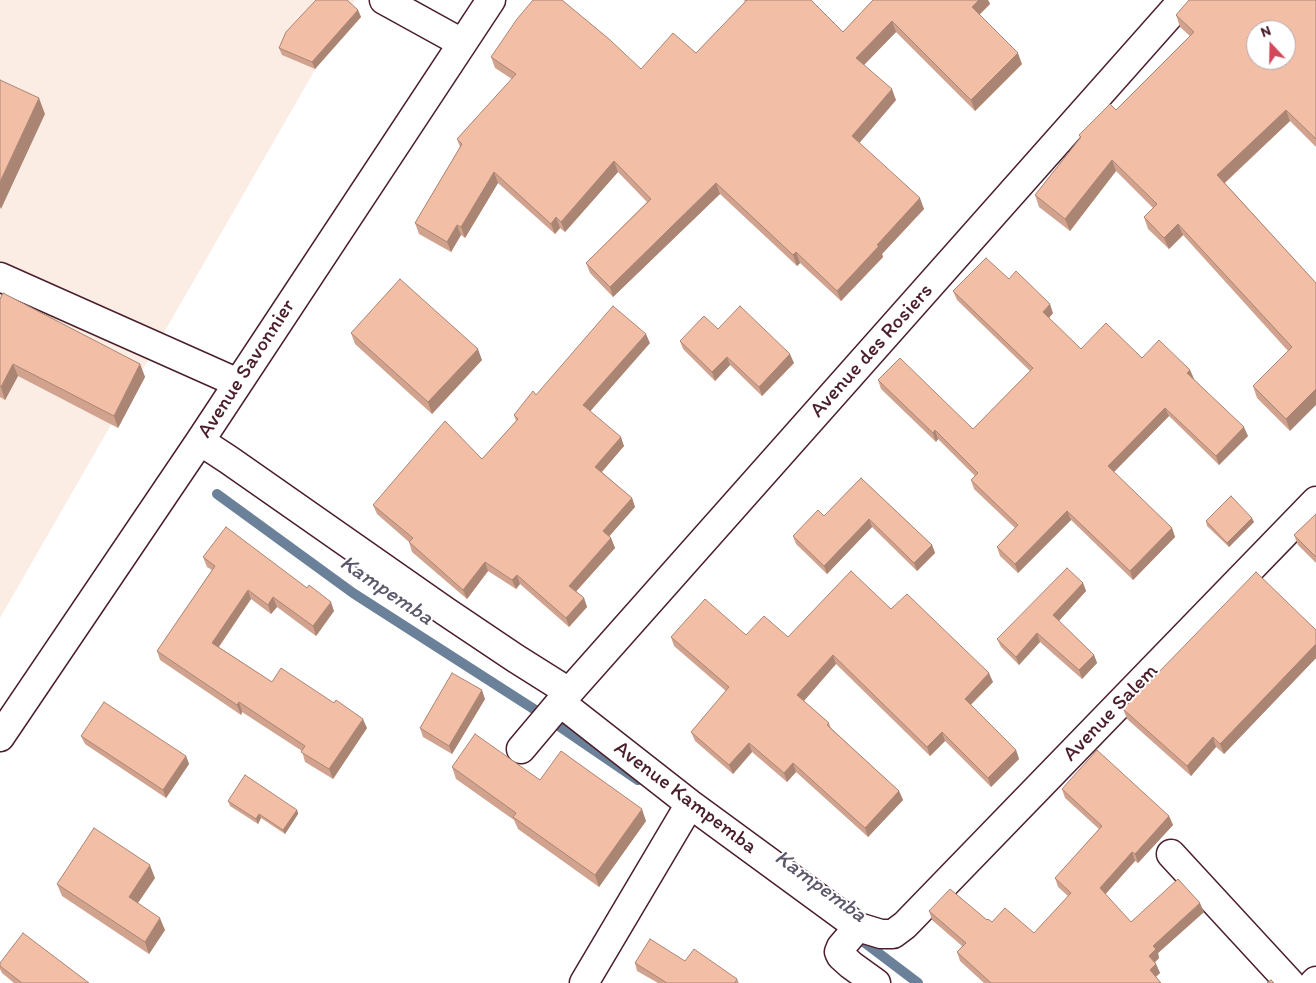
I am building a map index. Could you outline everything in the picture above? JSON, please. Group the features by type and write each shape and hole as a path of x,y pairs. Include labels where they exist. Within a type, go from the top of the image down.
{"street":[{"path":"384,0 462,43"},
{"name":"Avenue Savonnier","path":"0,737 200,441 491,0"},
{"name":"Avenue des Rosiers","path":"547,719 1183,0"},
{"path":"0,278 238,383"},
{"name":"Avenue Kampemba","path":"200,441 515,658 547,719 850,936 893,934 905,925"},
{"name":"Avenue Salem","path":"905,925 1316,500"},
{"path":"584,983 682,817"},
{"path":"1171,854 1290,983"},
{"name":"Avenue Kampemba","path":"850,936 839,952 841,956 876,983"}],"shaded area":[{"path":"0,0 355,0 0,618"}],"building":[{"path":"316,0 347,0 358,10 312,62 279,48 286,32"},
{"path":"533,0 562,0 609,39 641,69 673,33 696,53 747,0 811,0 843,32 873,0 979,0 972,7 1018,53 971,100 892,21 856,58 892,89 852,136 920,198 837,291 796,252 793,255 716,183 610,287 586,263 651,199 614,161 561,222 556,217 551,224 494,172 461,227 457,225 447,242 415,223 462,144 457,139 516,74 491,57 517,19"},
{"path":"1189,0 1316,0 1316,139 1286,110 1217,175 1316,283 1316,389 1286,419 1253,386 1292,347 1178,224 1164,238 1144,217 1157,204 1112,160 1065,219 1035,195 1081,137 1079,135 1110,104 1116,110 1194,32 1176,15"},
{"path":"0,80 39,98 0,182"},
{"path":"986,258 1009,279 1016,271 1050,304 1043,312 1081,349 1106,323 1142,358 1159,340 1190,370 1187,373 1244,427 1216,456 1165,408 1108,466 1172,528 1130,571 1067,511 1015,564 997,547 1018,525 971,480 978,473 935,430 933,433 878,380 900,358 973,429 1033,368 953,291"},
{"path":"400,279 478,349 428,402 351,333"},
{"path":"3,293 140,364 114,416 13,364 0,387 0,299"},
{"path":"613,306 646,334 583,405 621,437 595,467 632,498 603,531 611,538 569,586 584,598 566,618 517,575 512,580 485,562 463,590 409,542 413,538 373,505 445,421 482,459 518,419 514,415 533,391 536,395"},
{"path":"740,306 790,354 759,387 727,357 712,372 680,341 704,316 718,329"},
{"path":"861,478 932,545 914,563 869,519 824,566 793,536 818,510 824,516"},
{"path":"1231,496 1252,518 1227,543 1206,521"},
{"path":"1316,514 1316,557 1294,535"},
{"path":"226,527 307,588 309,585 331,602 313,626 273,597 268,605 248,590 212,643 272,682 281,668 334,703 336,700 363,719 329,769 301,752 305,746 239,702 237,705 157,651 215,566 203,557"},
{"path":"1067,568 1083,583 1053,615 1094,655 1079,670 1037,633 1016,657 997,639"},
{"path":"851,571 891,609 907,594 989,673 965,699 1016,750 988,778 942,732 927,747 833,655 797,695 829,723 827,725 899,791 865,828 793,763 784,773 749,743 729,765 691,732 729,687 671,637 705,599 746,635 764,616 788,637"},
{"path":"1256,572 1316,630 1316,644 1220,744 1213,737 1187,766 1123,709"},
{"path":"452,673 482,690 449,746 420,728"},
{"path":"104,702 186,756 163,790 81,736"},
{"path":"475,734 540,780 561,751 642,809 595,875 513,817 516,813 452,767"},
{"path":"1097,750 1169,816 1135,854 1132,852 1100,888 1131,922 1178,879 1200,903 1153,946 1156,949 1149,956 1156,964 1150,970 1161,983 991,983 957,952 966,943 929,911 950,889 987,920 992,922 1005,908 1034,933 1071,893 1055,878 1102,826 1062,789"},
{"path":"245,775 297,810 283,830 259,814 256,819 228,801"},
{"path":"94,828 150,865 129,897 160,918 145,942 57,884"},
{"path":"23,933 89,983 22,983 0,966 0,963"},
{"path":"650,939 685,961 694,949 737,979 735,983 667,983 635,963"}],"waterway":[{"name":"Kampemba","path":"217,494 353,593 540,713"},
{"name":"Kampemba","path":"556,724 638,780"},
{"name":"Kampemba","path":"856,936 918,983"}]}
